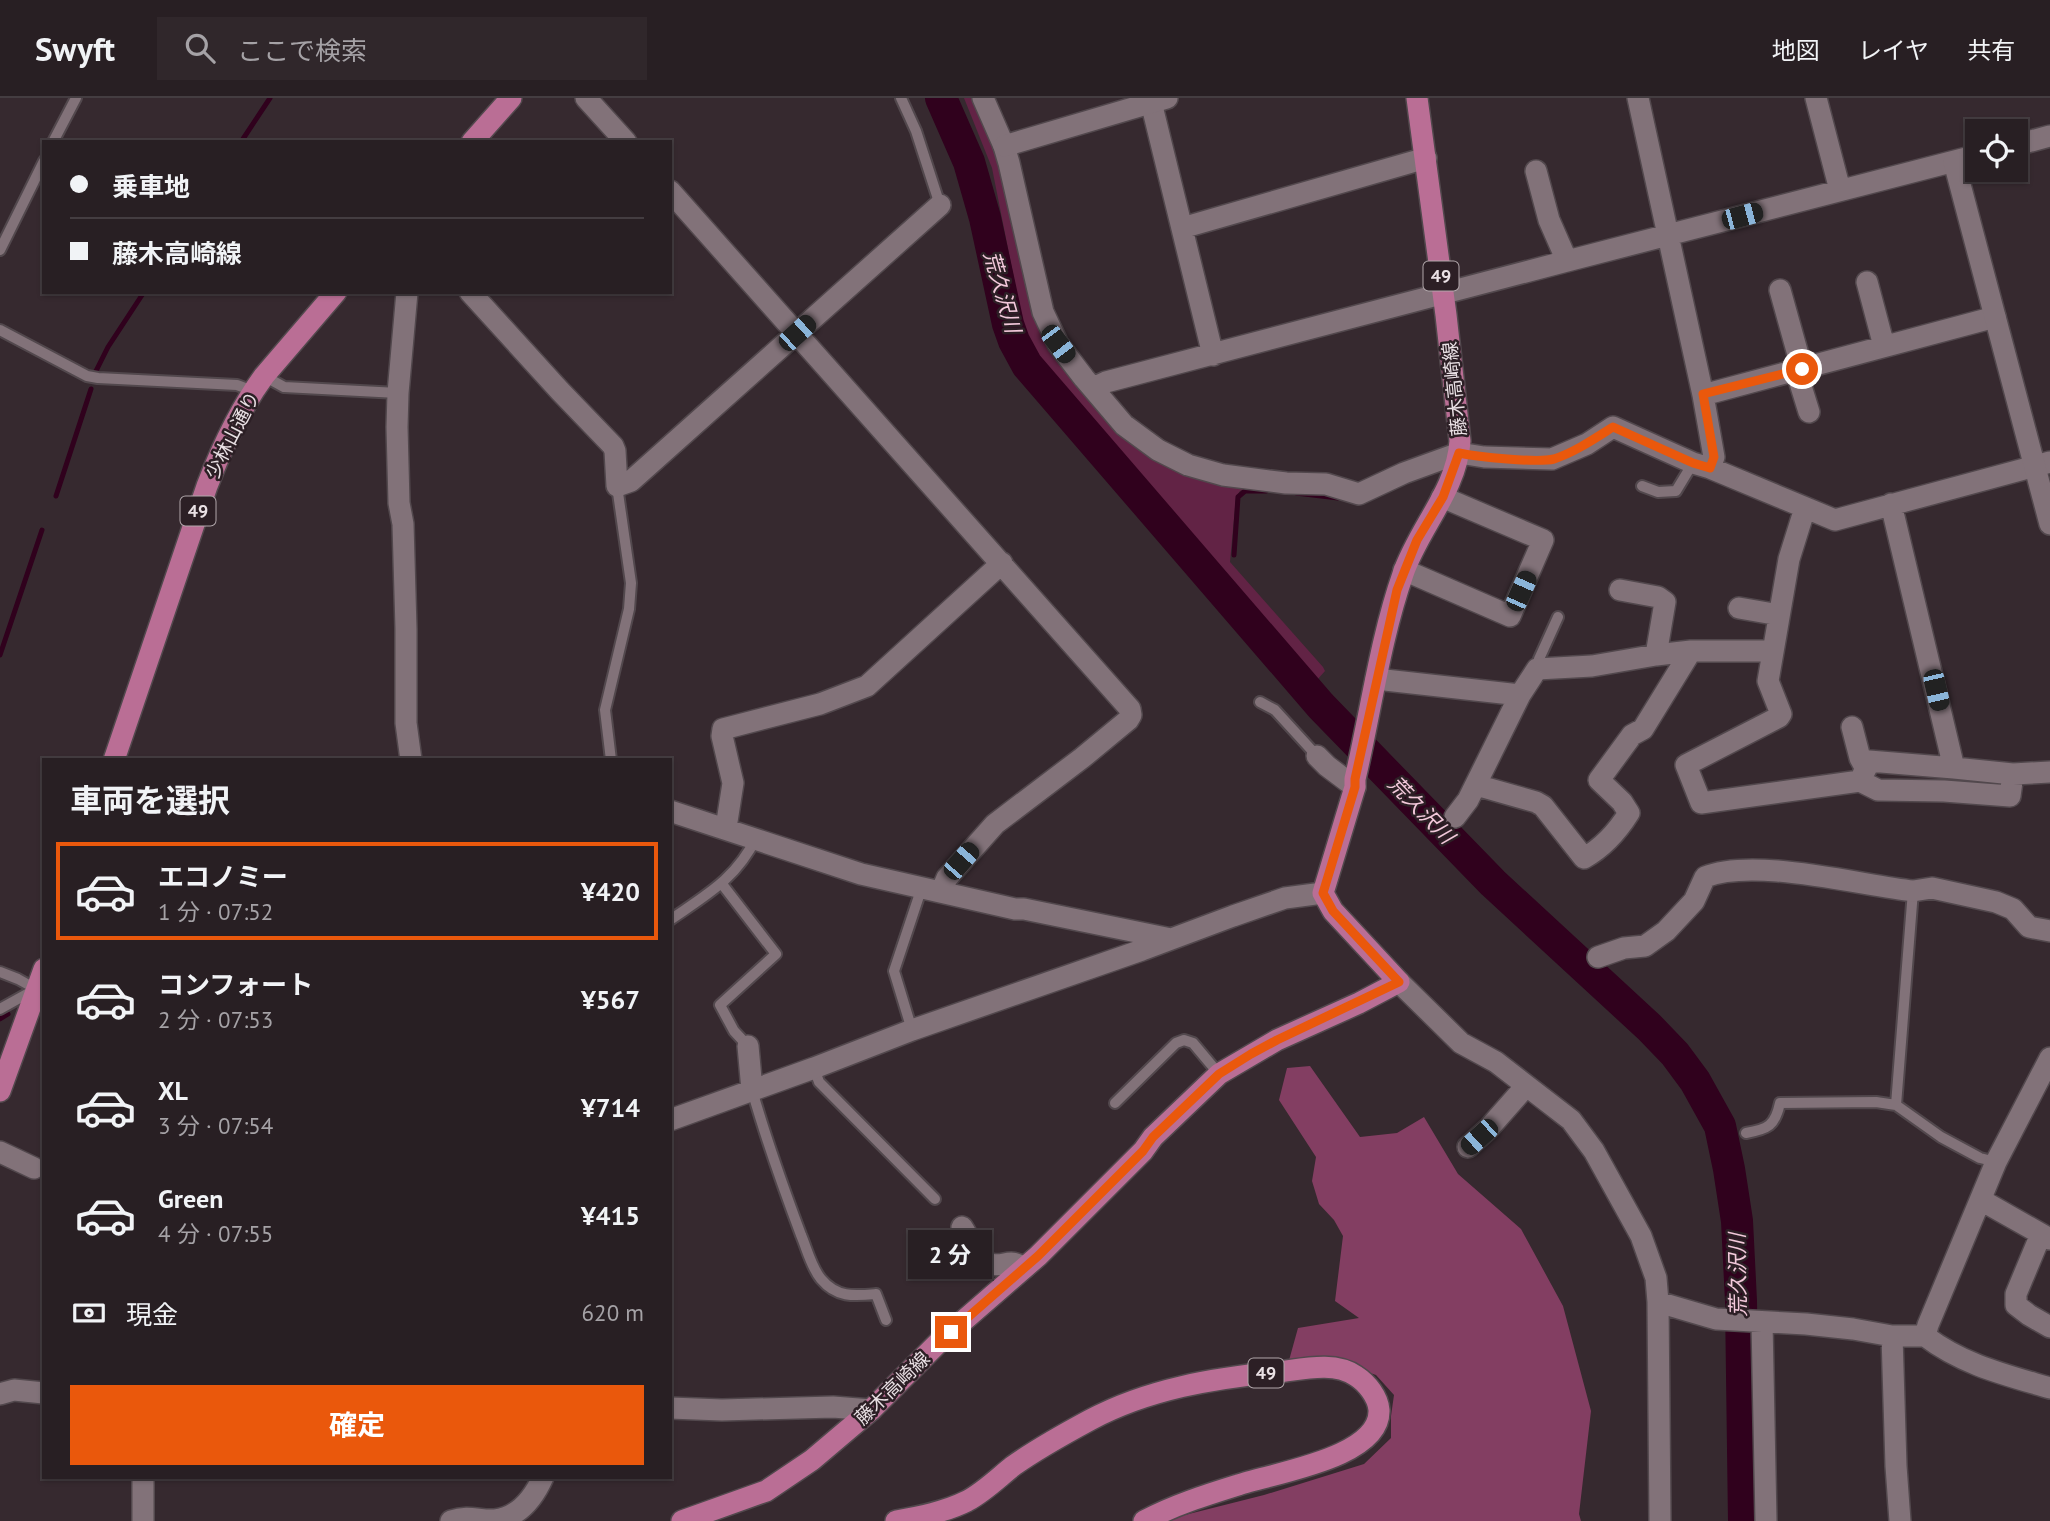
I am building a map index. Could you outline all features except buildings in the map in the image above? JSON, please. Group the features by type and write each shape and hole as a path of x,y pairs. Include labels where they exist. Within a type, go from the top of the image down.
{"main road":[{"path":"474,140 511,98"},
{"name":"藤木高崎線","path":"1323,893 1355,783 1376,679 1404,570 1417,540 1443,497 1459,453 1460,441 1443,295 1417,98"},
{"name":"少林山通り","path":"115,758 224,443 258,383 334,294"},
{"path":"1323,893 1333,911 1399,982"},
{"name":"藤木高崎線","path":"682,1521 766,1491 812,1460 871,1410 939,1342 1024,1268 1219,1074 1277,1040 1399,982"},
{"path":"0,1091 39,985"},
{"name":"49","path":"896,1521 964,1502 1015,1465 1089,1420 1170,1389 1239,1376 1324,1368 1341,1369 1357,1376 1376,1399 1379,1416 1375,1427 1353,1448 1315,1463 1194,1499 1144,1521"}],"street":[{"path":"586,98 624,140"},
{"path":"983,98 1004,146 1043,312 1058,344 1124,425 1147,443 1188,465 1223,475 1326,485 1359,494 1404,473 1459,453 1548,460 1587,444 1613,427 1835,520 2042,464"},
{"path":"1638,98 1703,394 1714,457 1702,466"},
{"path":"1816,98 1840,190"},
{"path":"1004,146 1159,100 1182,229 1213,355"},
{"path":"2028,142 2050,136"},
{"path":"1182,229 1426,158"},
{"path":"1093,388 1106,382 1965,159"},
{"path":"1954,162 1995,317 2042,464 2050,524"},
{"path":"1536,171 1549,220 1567,261"},
{"path":"672,193 1130,709 1128,720 995,824 947,878 932,890"},
{"path":"472,294 613,446 617,485 631,481 940,205"},
{"path":"1867,282 1884,346"},
{"path":"1780,290 1809,412"},
{"path":"407,294 398,393 399,503 403,524 406,629 406,723 411,758"},
{"path":"1703,394 1995,317"},
{"path":"1404,570 1510,616 1544,540 1443,497"},
{"path":"1891,504 1954,768"},
{"path":"1805,508 1789,559 1768,681 1781,714 1686,765 1701,803 1863,775"},
{"path":"726,828 733,782 722,736 723,729 820,704 867,686 1002,563"},
{"path":"1620,590 1658,597 1665,603 1656,655"},
{"path":"1739,608 1779,615"},
{"path":"1455,817 1468,800 1520,695 1537,669 1592,666 1691,651 1772,652"},
{"path":"1476,785 1543,806 1584,859 1611,839 1629,813 1622,802 1599,780 1632,735 1643,729 1691,651"},
{"path":"1376,679 1520,695"},
{"path":"1852,727 1863,775 1878,790 2010,796 2013,774"},
{"path":"1317,756 1327,766 1355,783"},
{"path":"1863,775 1869,761 2013,774 2050,772"},
{"path":"672,812 861,874 1015,909 1171,939"},
{"path":"1598,957 1624,948 1645,946 1666,931 1694,901 1705,877 1752,869 1913,891 1932,888 1996,902 2012,909 2029,927 2050,931"},
{"path":"672,1119 912,1030 1233,916 1285,898 1323,893"},
{"path":"1399,982 1461,1043 1496,1062 1571,1120 1594,1151 1641,1236 1656,1278 1658,1302 1660,1521"},
{"path":"39,985 42,1004"},
{"path":"748,1046 752,1090"},
{"path":"1925,1336 1997,1162 2050,1058"},
{"path":"1468,1147 1489,1128 1526,1086"},
{"path":"0,1152 39,1165"},
{"path":"1981,1200 2045,1237 2016,1294 2016,1305 2050,1327"},
{"path":"962,1227 981,1258 990,1264 1016,1262 1024,1268"},
{"path":"1658,1302 1723,1320 1853,1329 1892,1336 1925,1336 1971,1364 2050,1388"},
{"path":"1758,1321 1766,1521"},
{"path":"1892,1336 1900,1521"},
{"path":"0,1394 6,1391 42,1394"},
{"path":"672,1408 722,1410 832,1407 871,1410"},
{"path":"143,1479 144,1521"},
{"path":"451,1521 471,1517 496,1520 508,1516 528,1502 536,1493 542,1479"}],"lane":[{"path":"54,140 76,98"},
{"path":"901,98 916,131 940,205"},
{"path":"0,250 42,164"},
{"path":"0,330 87,376 98,378 237,385 258,383 284,387 398,393"},
{"path":"1642,486 1658,492 1676,491 1702,466"},
{"path":"611,758 605,710 629,609 631,583 617,485"},
{"path":"1537,669 1558,617"},
{"path":"1260,702 1275,710 1317,756"},
{"path":"672,919 722,884 747,857 756,838"},
{"path":"722,884 776,954 720,1005 733,1031 748,1046"},
{"path":"912,1030 894,971 932,890"},
{"path":"1896,1105 1913,891"},
{"path":"0,972 39,985"},
{"path":"0,1009 39,985"},
{"path":"1115,1102 1176,1043 1184,1040 1194,1043 1219,1074"},
{"path":"814,1068 819,1082 935,1199"},
{"path":"752,1090 798,1227 822,1280 842,1294 876,1294 886,1320"},
{"path":"1746,1133 1764,1130 1773,1123 1780,1103 1876,1101 1896,1105 1941,1137 1980,1158 1997,1162"}],"shaded area":[{"path":"964,98 975,98 1001,161 1036,316 1129,438 1249,487 1240,491 1236,497 1230,562 1323,667 1325,671 1317,680 1330,694 1328,696 1080,409 1033,350 1022,319 992,168"},
{"path":"1310,1066 1360,1137 1397,1133 1424,1117 1458,1174 1521,1229 1563,1306 1591,1411 1579,1514 1581,1521 1168,1521 1364,1464 1391,1438 1394,1395 1376,1375 1341,1363 1288,1364 1298,1328 1359,1318 1335,1301 1343,1236 1334,1220 1319,1204 1312,1181 1316,1157 1279,1100 1287,1068"}],"waterway":[{"path":"242,140 270,98"},
{"name":"荒久沢川","path":"941,98 969,162 985,218 1008,324 1027,365 1321,706 1493,883 1649,1027 1675,1054 1695,1081 1720,1126 1737,1221 1741,1301 1744,1521"},
{"path":"96,371 108,347 143,294"},
{"path":"56,496 91,389"},
{"path":"1234,555 1238,497 1245,491 1266,491"},
{"path":"1296,493 1338,498"},
{"path":"0,655 42,530"},
{"path":"0,1019 8,1014"}],"route":[{"path":"951,1332 1038,1256 1143,1151 1153,1137 1219,1074 1277,1040 1399,982 1333,911 1323,893 1355,787 1397,590 1417,540 1443,497 1459,453 1548,460 1587,444 1613,427 1710,468 1714,457 1703,394 1802,369"}]}
